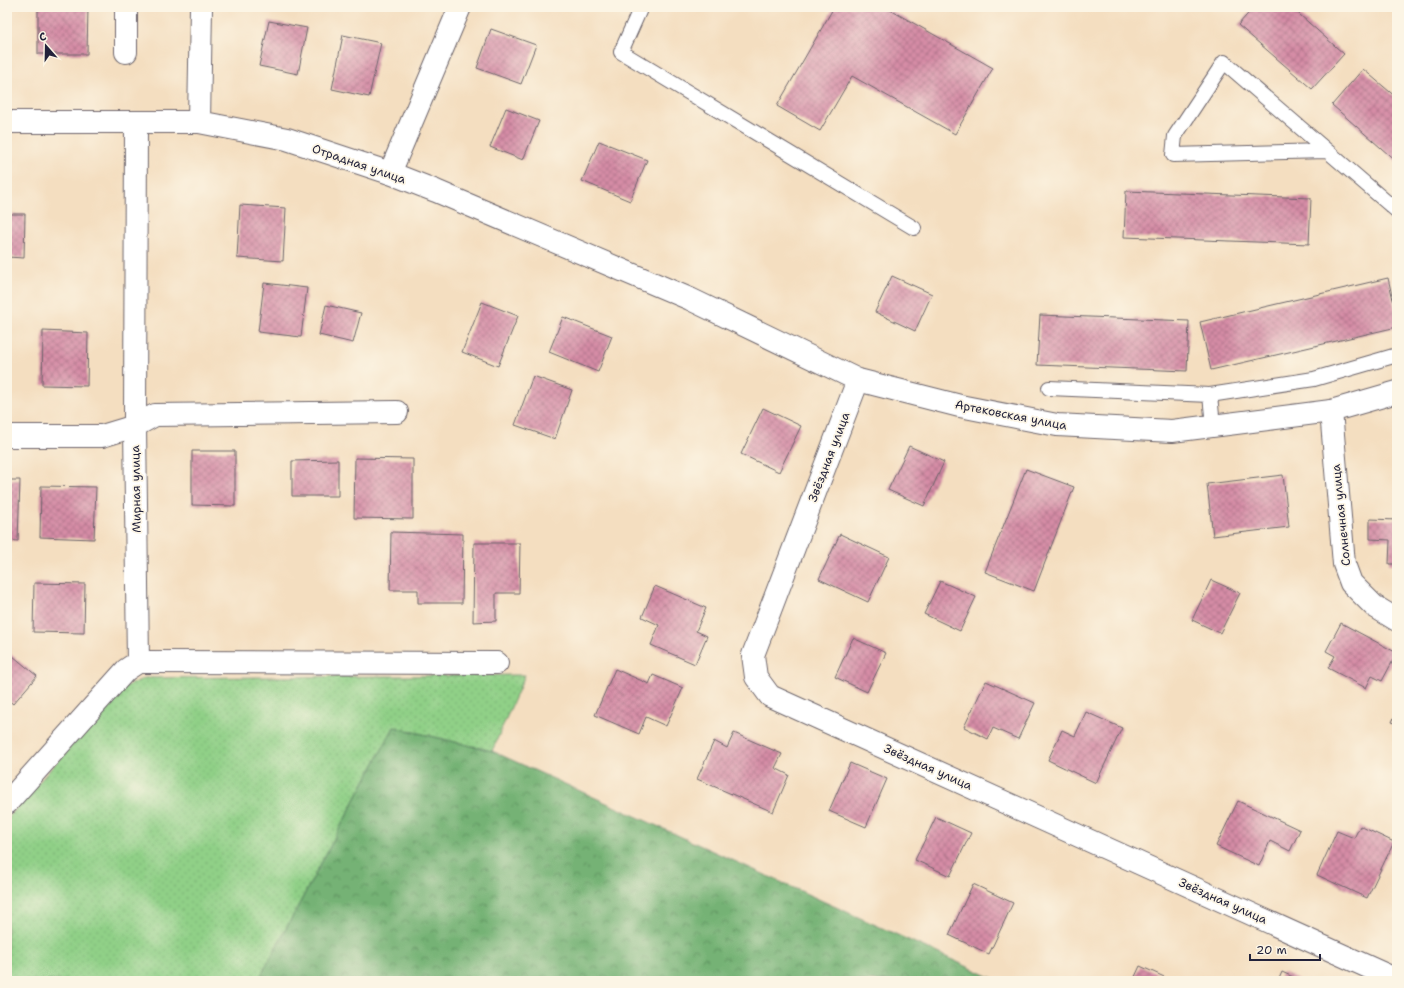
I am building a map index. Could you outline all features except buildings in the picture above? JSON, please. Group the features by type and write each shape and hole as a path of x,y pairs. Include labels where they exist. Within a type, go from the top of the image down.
{"street":[{"path":"126,7 126,52"},
{"path":"199,122 201,7"},
{"path":"390,173 460,7"},
{"name":"Отрадная улица","path":"7,122 199,122 287,140 390,173 690,299"},
{"name":"Мирная улица","path":"136,122 135,426 138,662"},
{"name":"Артековская улица","path":"690,299 858,380 960,406 1057,425 1172,431 1331,411 1397,392"},
{"name":"Звёздная улица","path":"858,380 753,655 756,678 770,696 1397,980"},
{"name":"Солнечная улица","path":"1331,411 1344,564 1351,583 1374,606 1397,620"},
{"path":"7,436 102,436 135,426 154,415 397,412"},
{"path":"7,803 126,670 138,662 497,663"}],"lane":[{"path":"641,7 621,52 914,228"},
{"path":"1327,151 1173,155 1175,136 1224,62 1397,211"},
{"path":"1049,388 1210,396 1314,379 1397,356"},
{"path":"1210,396 1213,426"}],"green space":[{"path":"525,675 492,751 394,727 258,981 7,981 7,819 120,689 145,678"},
{"path":"394,727 492,751 999,981 258,981"}]}
